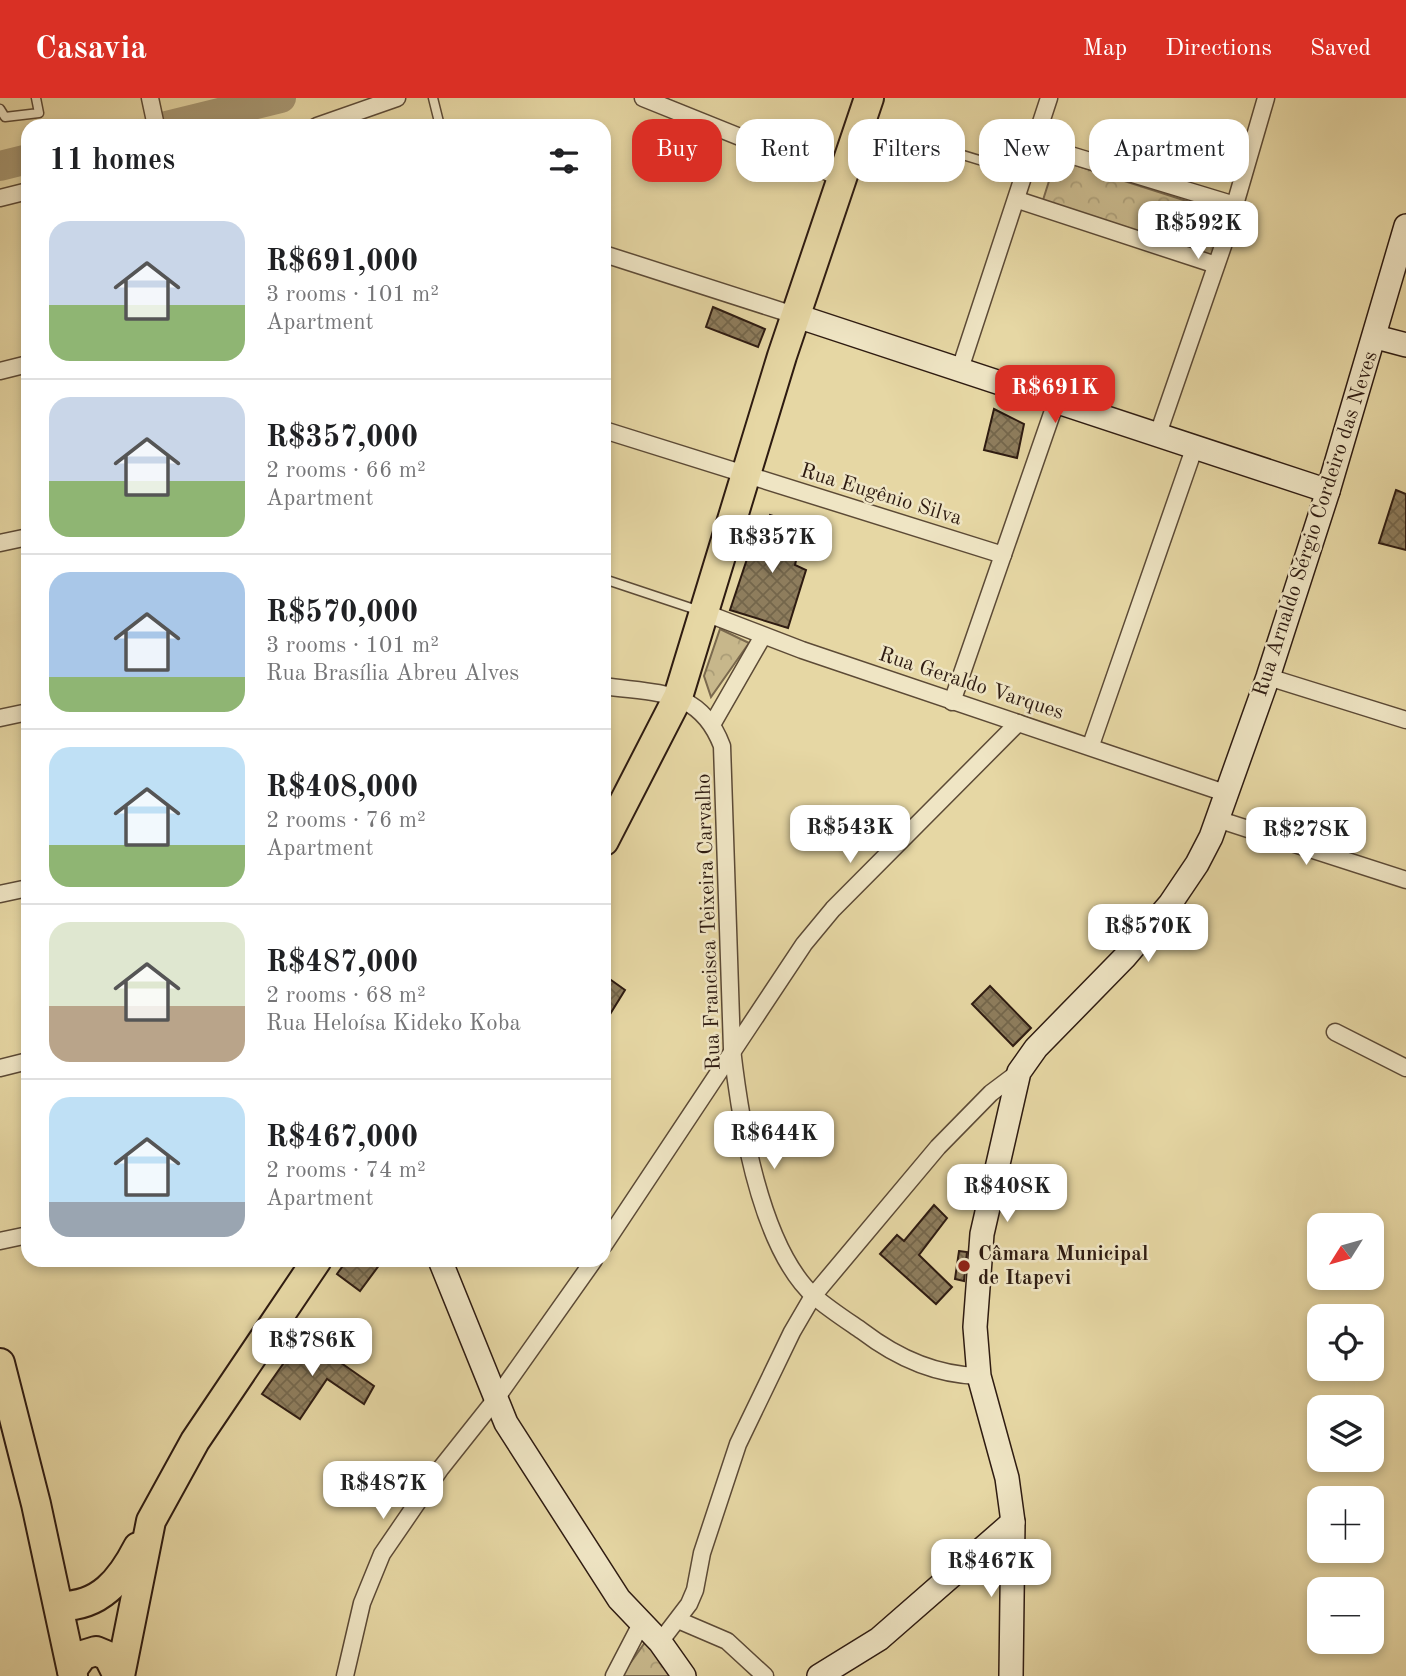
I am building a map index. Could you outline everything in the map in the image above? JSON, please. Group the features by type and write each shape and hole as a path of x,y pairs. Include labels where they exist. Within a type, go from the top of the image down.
{"highway":[{"path":"611,827 678,697 864,111"},
{"path":"60,1606 92,1601 111,1588 129,1564 195,1441 312,1267"},
{"path":"0,1363 60,1606 73,1673"},
{"path":"119,1676 150,1521"},
{"path":"73,1673 83,1655 96,1651 108,1656 119,1676"}],"street":[{"path":"150,98 155,119"},
{"path":"337,119 397,98"},
{"path":"643,98 842,178"},
{"path":"685,114 691,98"},
{"path":"1042,119 1049,98"},
{"path":"1158,434 1216,265 1266,98"},
{"path":"1075,156 1235,205"},
{"path":"960,369 1024,182"},
{"path":"0,198 21,193"},
{"path":"1018,200 1216,265"},
{"name":"Rua Arnaldo Sérgio Cordeiro das Neves","path":"1019,1072 1036,1048 1125,958 1170,904 1197,864 1228,794 1268,677 1376,337 1406,226"},
{"path":"611,256 1328,491"},
{"path":"1376,337 1406,345"},
{"path":"0,370 21,366"},
{"path":"952,702 1056,402"},
{"name":"Rua Eugênio Silva","path":"611,432 1003,555"},
{"path":"1091,745 1195,446"},
{"path":"0,543 21,538"},
{"name":"Rua Geraldo Varques","path":"703,612 763,636 952,702 1091,745 1228,794"},
{"path":"611,687 678,697 702,711 713,723 763,636"},
{"path":"1268,677 1406,720"},
{"path":"0,718 21,714"},
{"name":"Rua Francisca Teixeira Carvalho","path":"713,723 722,746 724,770 732,1049 737,1095 773,1234 790,1265 813,1296 900,1356 952,1376 979,1376"},
{"path":"611,1234 804,944 832,909 1018,723"},
{"path":"1217,819 1406,880"},
{"path":"0,894 21,890"},
{"path":"1335,1032 1406,1068"},
{"path":"0,1068 21,1063"},
{"path":"660,1642 678,1620 695,1590 702,1553 738,1444 792,1332 813,1296 938,1147 991,1093 1019,1072"},
{"path":"1011,1676 1013,1522 1007,1478 979,1376 975,1327 982,1234 1019,1072"},
{"path":"0,1241 21,1236"},
{"path":"443,1267 495,1401 612,1588 641,1624 660,1642 684,1676"},
{"path":"345,1676 362,1603 382,1554 441,1468 495,1401 588,1267"},
{"path":"819,1676 879,1639 1013,1522"},
{"path":"678,1620 727,1641 761,1669 765,1676"},
{"path":"614,1676 641,1624"}],"lane":[{"path":"0,109 5,117 11,119 39,113 36,98"},
{"path":"433,98 438,119"},
{"path":"864,111 979,156"},
{"path":"611,581 703,612"}],"green space":[{"path":"1075,165 1089,170 1089,182 1128,182 1227,214 1213,257 1043,200 1049,182 1075,182"},
{"path":"720,629 749,643 711,697 704,676"},
{"path":"646,1641 672,1676 621,1676"}],"building":[{"path":"713,307 765,329 758,347 706,327"},
{"path":"994,409 1024,424 1017,458 984,450"},
{"path":"1396,490 1406,494 1406,550 1379,543"},
{"path":"770,515 804,526 795,565 806,570 788,628 730,610 749,553 757,555"},
{"path":"611,980 625,990 611,1013"},
{"path":"990,986 1031,1028 1013,1046 972,1004"},
{"path":"934,1205 947,1218 919,1255 952,1287 936,1304 880,1254 897,1235 904,1241"},
{"name":"Câmara Municipal de Itapevi","path":"959,1251 967,1252 964,1281 955,1279"},
{"path":"342,1267 378,1267 360,1291 337,1274"},
{"path":"297,1332 374,1386 364,1404 327,1379 300,1419 262,1394 290,1354 287,1352"}],"waterway":[{"path":"195,119 281,98"},
{"path":"0,166 21,161"}],"place":[{"name":"Câmara Municipal de Itapevi","path":"964,1266"}]}
